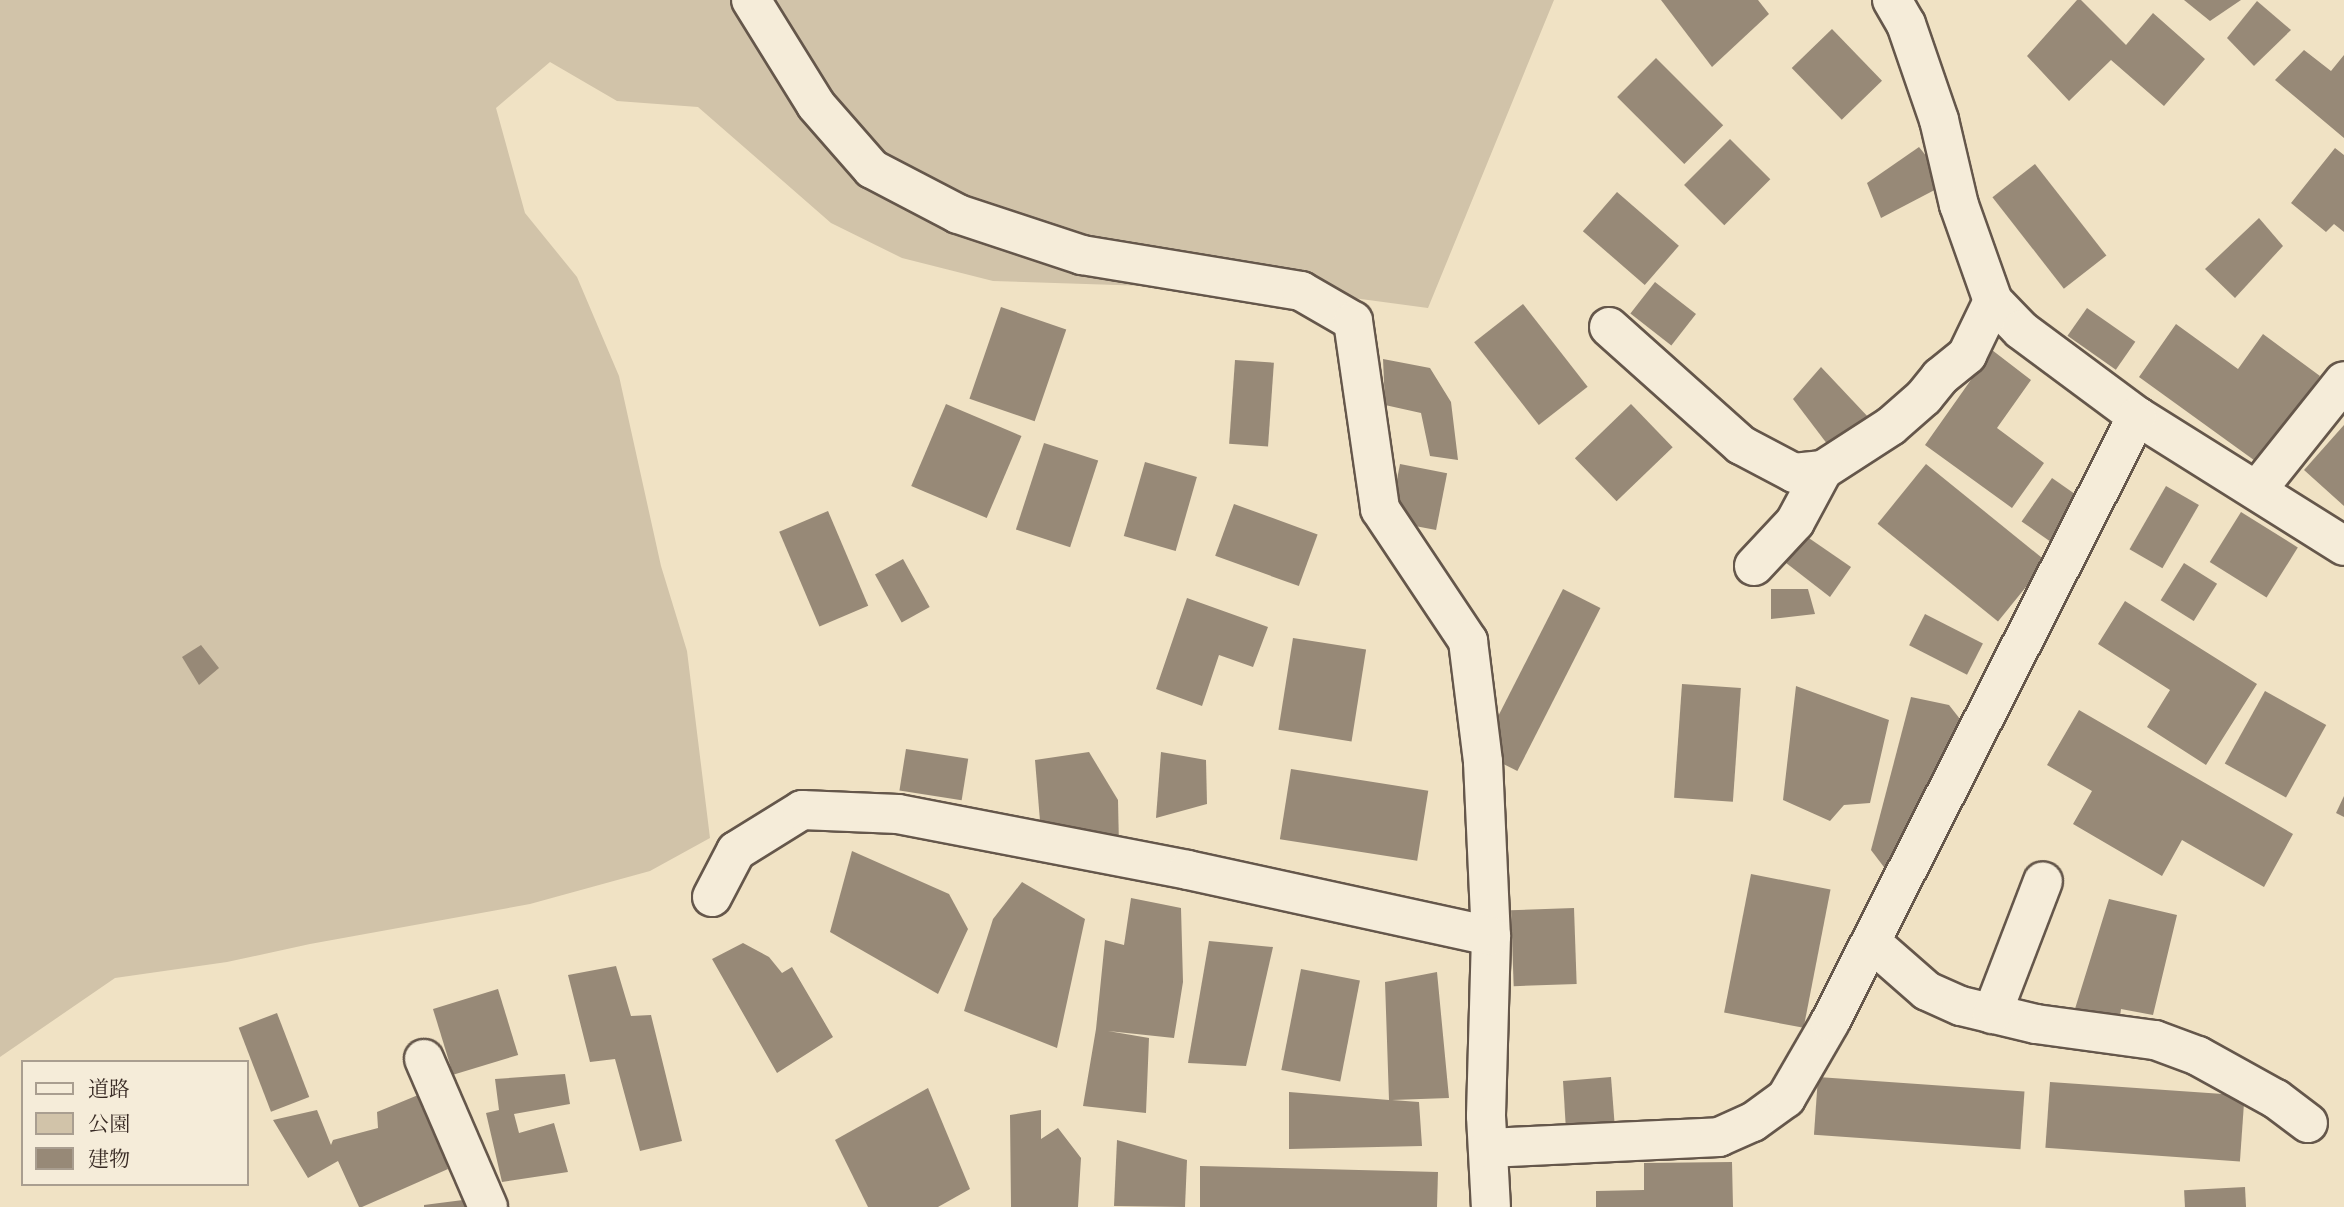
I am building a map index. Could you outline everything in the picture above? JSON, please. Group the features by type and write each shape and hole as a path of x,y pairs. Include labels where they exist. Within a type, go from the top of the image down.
{"street":[{"path":"751,0 816,105 872,169 958,214 1082,255 1301,292 1353,321 1380,509 1468,641 1483,762 1491,936 1488,1148 1491,1207"},
{"path":"1892,0 1906,24 1939,120 1959,205 1993,301 2021,330 2137,416 2344,546"},
{"path":"1609,327 1741,445 1794,473 1823,470 1891,425 1967,355 1993,301"},
{"path":"2258,490 2344,381"},
{"path":"1488,1148 1719,1137 1753,1122 1786,1098 1871,942 2137,416"},
{"path":"1754,566 1795,522 1823,470"},
{"path":"712,897 736,851 802,810 884,813 1188,870 1491,936"},
{"path":"1992,1014 2043,881"},
{"path":"1871,942 1927,991 1992,1014 2036,1024 2155,1040 2198,1056 2276,1099 2308,1123"},
{"path":"424,1059 488,1207"}],"green space":[{"path":"0,0 1554,0 1428,308 1301,291 993,281 902,258 831,223 698,107 617,101 550,62 496,108 525,213 577,277 619,376 661,566 687,651 710,838 650,871 530,904 227,962 115,978 0,1057"}],"building":[{"path":"1661,0 1758,0 1769,14 1712,67"},
{"path":"2077,0 2081,0 2126,45 2153,13 2205,59 2164,106 2111,60 2069,101 2027,56"},
{"path":"2184,0 2241,0 2210,21"},
{"path":"2257,1 2291,30 2254,66 2227,38"},
{"path":"1832,29 1882,81 1842,120 1792,68"},
{"path":"2304,50 2331,71 2344,55 2344,138 2275,80"},
{"path":"1656,58 1723,125 1684,164 1617,97"},
{"path":"1730,139 1770,179 1724,225 1684,185"},
{"path":"1919,147 1948,183 1881,218 1867,183"},
{"path":"2335,148 2344,155 2344,232 2334,224 2326,232 2291,203"},
{"path":"2035,164 2106,255 2064,289 1992,197"},
{"path":"1617,192 1679,246 1645,285 1583,231"},
{"path":"2259,218 2283,246 2235,298 2205,269"},
{"path":"1655,282 1696,314 1671,346 1630,314"},
{"path":"1523,304 1588,387 1539,425 1474,342"},
{"path":"1001,307 1066,329 1035,421 969,399"},
{"path":"2087,308 2135,342 2116,370 2067,336"},
{"path":"2176,324 2238,369 2263,334 2320,376 2258,463 2139,377"},
{"path":"1992,350 2031,380 1997,428 2044,463 2012,508 1925,445"},
{"path":"1383,359 1430,368 1451,402 1458,460 1430,456 1421,413 1385,405"},
{"path":"1235,360 1274,363 1268,447 1229,444"},
{"path":"1821,367 1870,419 1831,449 1793,399"},
{"path":"946,404 1021,436 987,518 911,486"},
{"path":"1631,404 1673,447 1617,501 1575,458"},
{"path":"2344,425 2344,506 2304,470"},
{"path":"1044,443 1098,461 1070,547 1016,530"},
{"path":"1145,462 1197,477 1176,551 1124,536"},
{"path":"1400,464 1447,473 1436,530 1389,521"},
{"path":"1926,464 2046,562 1998,621 1878,524"},
{"path":"2052,478 2092,506 2062,550 2022,521"},
{"path":"2166,486 2199,505 2162,568 2130,549"},
{"path":"1234,504 1318,534 1299,586 1215,556"},
{"path":"828,511 868,606 819,627 779,532"},
{"path":"2241,512 2298,548 2267,598 2210,562"},
{"path":"1803,534 1851,567 1830,597 1781,559"},
{"path":"903,559 930,607 902,623 875,575"},
{"path":"2184,563 2217,584 2194,621 2161,600"},
{"path":"1563,589 1600,608 1517,771 1480,752"},
{"path":"1771,589 1808,589 1815,614 1771,619"},
{"path":"1187,598 1268,627 1253,667 1219,655 1202,706 1156,689"},
{"path":"2125,601 2257,684 2206,765 2147,727 2170,690 2098,644"},
{"path":"1925,614 1983,644 1967,675 1909,645"},
{"path":"1293,638 1366,650 1352,741 1278,730"},
{"path":"201,645 219,668 199,685 182,657"},
{"path":"1682,684 1741,688 1733,802 1674,798"},
{"path":"1796,686 1889,720 1870,803 1844,805 1830,821 1783,800"},
{"path":"2265,691 2326,725 2286,798 2225,764"},
{"path":"1911,697 1949,705 1974,737 1893,879 1871,850"},
{"path":"2079,710 2293,834 2264,887 2182,840 2162,876 2073,824 2092,791 2047,765"},
{"path":"906,749 968,759 962,800 899,790"},
{"path":"1089,752 1118,800 1119,847 1041,833 1035,760"},
{"path":"1161,752 1206,760 1207,804 1156,818"},
{"path":"1291,769 1428,791 1417,861 1280,839"},
{"path":"2344,796 2344,817 2336,813"},
{"path":"852,851 949,894 968,929 938,994 830,932"},
{"path":"1751,874 1831,889 1804,1028 1724,1012"},
{"path":"1022,882 1085,919 1057,1048 964,1011 993,919"},
{"path":"1131,898 1181,908 1183,982 1174,1038 1108,1031 1149,1038 1146,1113 1083,1106 1096,1029 1105,940 1124,945"},
{"path":"2109,899 2177,915 2153,1015 2121,1009 2119,1024 2074,1012"},
{"path":"1574,908 1577,984 1514,986 1511,910"},
{"path":"1209,941 1273,947 1246,1066 1188,1063"},
{"path":"743,943 769,957 782,973 792,967 833,1037 777,1073 712,959"},
{"path":"616,966 631,1016 651,1015 682,1141 640,1151 615,1059 590,1062 568,975"},
{"path":"1301,969 1360,980 1340,1082 1281,1070"},
{"path":"1437,972 1449,1098 1392,1100 1419,1102 1422,1146 1289,1149 1289,1092 1389,1100 1385,982"},
{"path":"498,989 518,1055 453,1075 433,1009"},
{"path":"277,1013 309,1097 271,1112 239,1028"},
{"path":"565,1074 570,1104 514,1114 519,1133 554,1123 568,1172 502,1182 486,1113 499,1110 495,1079"},
{"path":"1611,1077 1616,1142 1566,1130 1563,1081"},
{"path":"1818,1077 2024,1091 2020,1149 1814,1135"},
{"path":"2050,1082 2245,1096 2240,1161 2045,1148"},
{"path":"928,1088 970,1189 938,1207 868,1207 835,1140"},
{"path":"423,1093 448,1169 362,1207 359,1207 338,1161 308,1178 273,1120 317,1110 331,1145 333,1140 378,1128 377,1112"},
{"path":"1041,1110 1041,1139 1058,1128 1081,1158 1078,1207 1011,1207 1010,1115"},
{"path":"1117,1140 1187,1160 1185,1207 1114,1206"},
{"path":"1732,1162 1733,1207 1596,1207 1596,1191 1644,1190 1644,1163"},
{"path":"1200,1166 1438,1172 1437,1207 1200,1207"},
{"path":"2245,1187 2246,1207 2185,1207 2184,1190"},
{"path":"463,1200 465,1207 424,1207 424,1205"}]}
